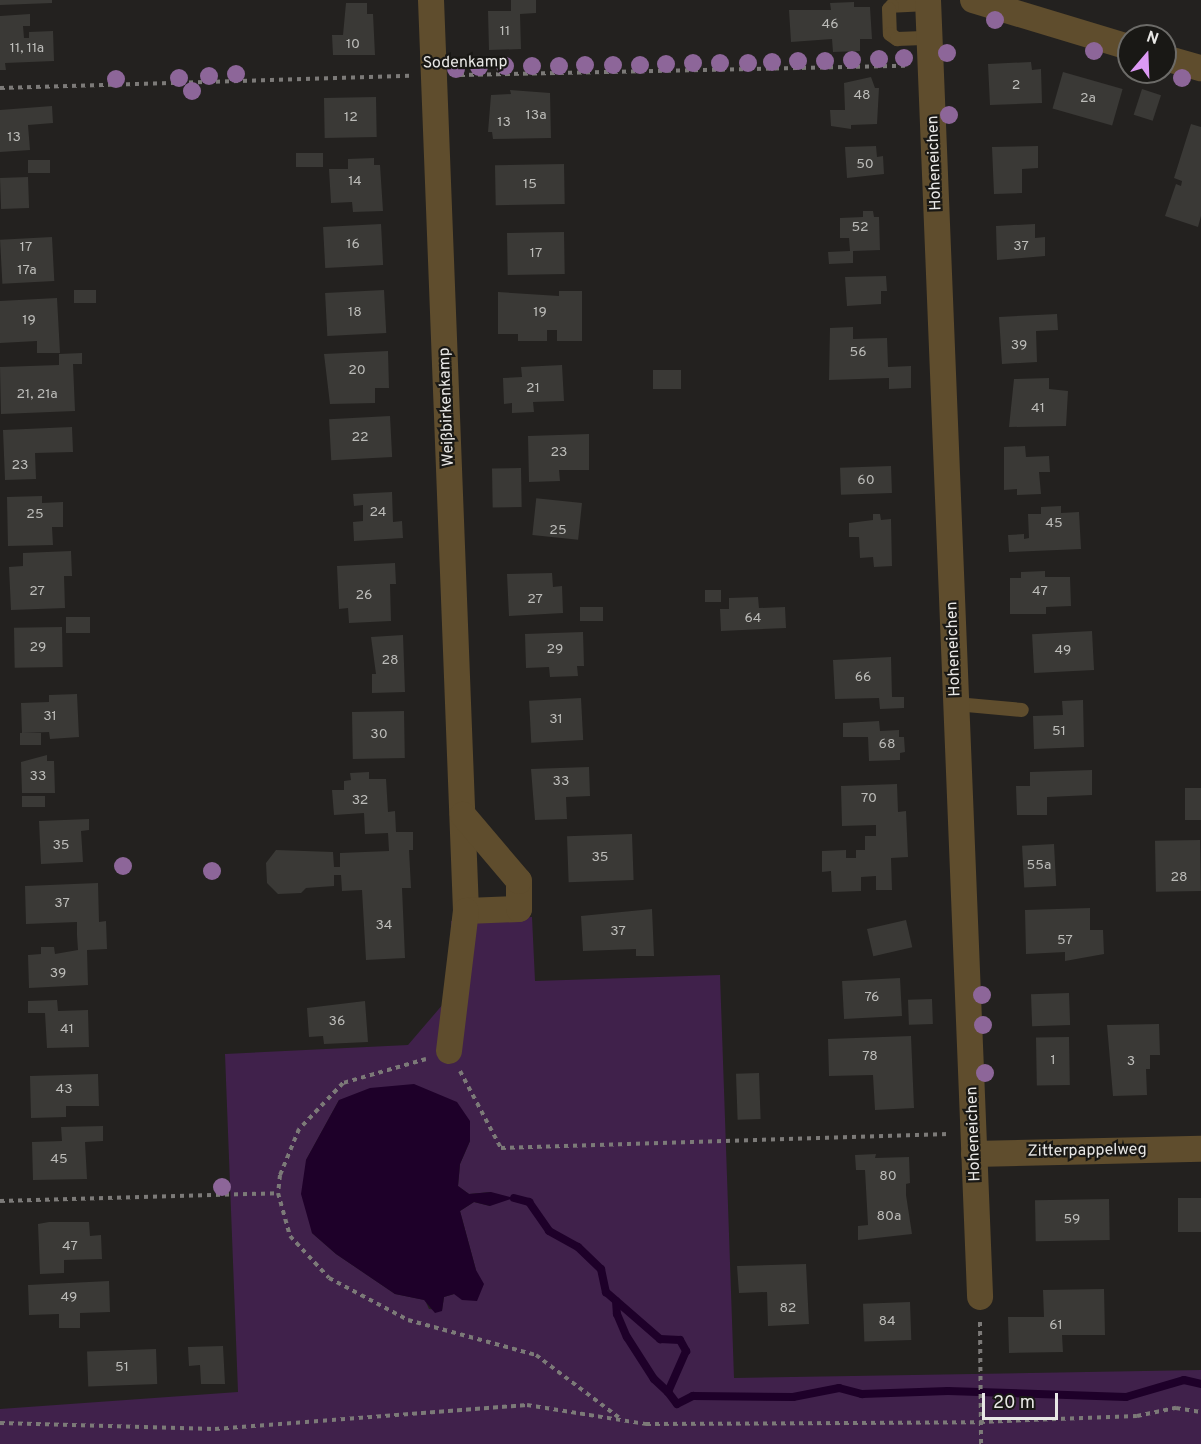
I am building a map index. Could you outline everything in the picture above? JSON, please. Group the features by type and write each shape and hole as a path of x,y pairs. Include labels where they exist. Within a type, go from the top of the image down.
{"street":[{"name":"Weißbirkenkamp","path":"431,0 466,911 449,1052"},
{"path":"973,0 1117,43"},
{"name":"Hoheneichen","path":"928,2 980,1297"},
{"path":"1177,61 1201,68"},
{"path":"463,815 519,881 519,909 466,911"},
{"name":"Zitterpappelweg","path":"974,1144 1201,1149"}],"lane":[{"path":"928,2 892,6 889,9 890,34 897,39 930,38"},
{"path":"956,704 1022,710"}],"path":[{"name":"Sodenkamp","path":"0,88 433,75 931,66"},
{"path":"621,1419 536,1355 408,1320 329,1278 290,1236 278,1193 286,1152 299,1129 343,1083 449,1052 501,1148 974,1144"},
{"path":"0,1201 278,1193"},
{"path":"980,1297 981,1444"},
{"path":"0,1422 215,1430 527,1405 646,1424 980,1422 1137,1416 1176,1408 1201,1412"}],"shaded area":[{"path":"532,917 535,981 720,975 734,1378 1201,1370 1201,1444 0,1444 0,1409 238,1392 225,1054 408,1045 450,996 451,921","holes":["339,1100 470,1141 460,1164 458,1186 469,1194 491,1192 490,1206 474,1202 460,1211 476,1270 454,1294 444,1297 442,1310 429,1309 425,1300 395,1294 336,1254 312,1233 306,1160"]},
{"path":"414,1084 457,1102 470,1121 470,1141 460,1164 458,1186 469,1194 491,1192 514,1198 490,1206 474,1202 460,1211 476,1270 484,1284 477,1301 462,1300 454,1294 444,1297 442,1311 435,1313 424,1300 395,1294 336,1254 312,1233 301,1194 306,1160 339,1100 370,1088"}],"building":[{"path":"0,0 52,0 52,3 0,5"},
{"path":"511,0 536,0 536,13 520,14 521,49 489,50 488,11 511,11"},
{"path":"854,2 854,7 870,7 872,39 860,39 860,51 833,52 832,39 791,42 789,10 831,10 830,3"},
{"path":"346,3 367,3 367,14 373,14 375,55 333,55 332,35 343,35"},
{"path":"30,14 30,26 23,26 24,38 29,38 29,32 53,31 54,61 5,63 6,70 0,70 0,16"},
{"path":"1031,62 1032,70 1041,69 1042,103 990,105 988,64"},
{"path":"1063,72 1123,89 1112,126 1053,109"},
{"path":"871,77 875,88 879,88 877,124 851,125 851,129 831,126 830,110 845,110 844,83"},
{"path":"1142,89 1161,95 1153,121 1134,115"},
{"path":"510,90 550,93 551,138 493,139 492,132 488,132 491,95 511,94"},
{"path":"376,97 377,137 325,138 324,98"},
{"path":"52,106 53,123 28,125 30,150 0,152 0,110"},
{"path":"1191,124 1201,127 1201,216 1198,227 1165,216 1176,184 1181,186 1182,181 1174,178"},
{"path":"876,146 877,157 883,156 884,174 847,178 845,147"},
{"path":"1038,146 1038,168 1022,169 1022,193 994,194 992,147"},
{"path":"296,153 323,153 323,167 296,167"},
{"path":"374,158 374,165 380,165 383,211 353,212 352,202 331,203 329,169 348,169 348,159"},
{"path":"28,160 50,160 50,173 28,173"},
{"path":"564,164 565,204 496,205 495,165"},
{"path":"28,177 29,208 1,209 0,178"},
{"path":"863,211 873,211 874,217 879,217 880,250 853,251 853,263 829,264 828,252 850,251 849,238 840,238 840,218 863,217"},
{"path":"381,224 383,265 325,268 323,227"},
{"path":"1035,224 1035,238 1045,237 1045,256 997,260 996,226"},
{"path":"564,232 565,274 508,275 507,233"},
{"path":"52,237 54,281 2,284 0,240"},
{"path":"886,276 887,291 881,291 881,304 847,306 845,277"},
{"path":"74,290 96,290 96,303 74,303"},
{"path":"384,290 386,333 327,336 325,293"},
{"path":"559,291 582,291 582,341 557,341 557,330 547,330 547,341 518,341 518,334 498,334 498,292 559,296"},
{"path":"57,298 60,353 37,353 37,341 0,343 0,301"},
{"path":"1057,314 1058,330 1036,331 1037,362 1002,364 999,317"},
{"path":"853,327 853,339 887,338 888,367 911,366 911,388 889,389 889,378 829,380 830,328"},
{"path":"388,351 389,388 375,388 375,403 330,404 324,354"},
{"path":"82,353 82,364 73,364 75,411 1,414 0,367 59,365 59,354"},
{"path":"562,365 564,401 533,402 534,412 512,413 512,403 504,404 503,378 522,377 521,367"},
{"path":"653,370 681,370 681,389 653,389"},
{"path":"1049,378 1049,389 1068,391 1066,426 1009,427 1014,379"},
{"path":"390,416 392,457 331,460 329,419"},
{"path":"72,427 73,452 35,453 36,479 5,480 3,430"},
{"path":"589,434 589,470 559,470 560,481 529,482 528,436"},
{"path":"1025,446 1026,457 1049,456 1050,472 1039,472 1041,494 1017,495 1017,489 1004,490 1004,447"},
{"path":"891,466 892,493 841,495 840,468"},
{"path":"521,468 522,507 493,508 492,469"},
{"path":"392,492 393,522 402,521 403,538 354,541 353,522 363,521 363,505 354,506 353,494"},
{"path":"42,496 42,503 63,502 63,527 52,527 53,545 8,546 7,497"},
{"path":"536,498 582,503 578,540 532,535"},
{"path":"1061,506 1061,513 1079,512 1081,549 1009,552 1008,535 1024,534 1024,539 1029,538 1028,514 1041,514 1041,507"},
{"path":"873,514 880,514 881,520 891,519 892,566 874,567 873,557 860,558 859,537 849,537 849,523 873,520"},
{"path":"71,551 72,576 64,576 65,608 11,610 9,567 23,566 23,553"},
{"path":"395,563 396,584 390,584 391,621 349,623 348,608 339,609 337,566"},
{"path":"1045,571 1045,577 1070,577 1071,606 1046,607 1046,614 1010,614 1010,578 1021,578 1021,572"},
{"path":"552,573 553,587 562,586 563,613 509,616 507,574"},
{"path":"705,590 721,590 721,602 705,602"},
{"path":"758,597 759,608 785,607 786,628 721,631 720,609 729,609 729,598"},
{"path":"580,607 603,607 603,621 580,621"},
{"path":"66,617 90,617 90,633 66,633"},
{"path":"62,627 63,667 15,668 14,628"},
{"path":"1092,631 1094,670 1034,673 1032,634"},
{"path":"583,632 584,666 577,666 578,676 550,677 549,667 526,668 525,634"},
{"path":"403,635 405,692 372,693 372,674 376,674 371,637"},
{"path":"891,657 892,697 904,697 904,708 880,709 879,698 835,699 833,660"},
{"path":"77,694 79,737 50,739 49,732 22,733 21,703 49,702 49,695"},
{"path":"581,698 583,740 531,743 529,701"},
{"path":"1083,700 1084,747 1034,749 1033,716 1063,715 1062,701"},
{"path":"404,711 405,758 353,759 352,712"},
{"path":"879,721 880,731 899,730 899,737 904,737 905,752 900,753 900,760 869,761 868,737 843,737 843,723"},
{"path":"20,733 41,733 41,745 20,745"},
{"path":"47,755 47,761 54,761 55,793 22,793 21,762"},
{"path":"589,767 590,796 566,797 567,819 535,820 531,769"},
{"path":"1092,770 1092,795 1047,797 1047,815 1017,815 1016,786 1030,786 1030,772"},
{"path":"369,772 369,779 386,779 388,812 395,811 396,832 413,832 413,850 409,850 411,888 402,888 405,958 366,960 362,890 342,891 341,875 334,875 334,886 306,888 301,893 278,894 267,883 266,863 276,850 333,852 334,867 340,867 340,853 389,851 388,833 365,834 364,813 334,815 332,790 344,790 344,781 351,780 350,773"},
{"path":"897,784 898,812 906,811 908,857 891,858 892,890 876,890 876,876 861,877 861,891 832,892 831,871 822,872 822,851 846,850 846,858 856,858 856,850 865,850 865,836 876,836 876,825 842,826 841,786"},
{"path":"1185,788 1201,788 1201,820 1185,820"},
{"path":"22,796 45,796 45,807 22,807"},
{"path":"89,819 89,830 81,831 83,862 41,864 39,821"},
{"path":"632,834 634,880 569,882 567,836"},
{"path":"1200,840 1201,891 1156,892 1155,841"},
{"path":"1054,844 1056,886 1024,888 1022,846"},
{"path":"98,883 99,922 106,921 107,949 87,950 88,985 29,988 28,955 41,954 41,947 54,947 55,954 78,950 77,922 26,924 25,886"},
{"path":"1090,908 1090,930 1103,930 1104,954 1065,961 1065,952 1026,954 1025,910"},
{"path":"652,909 654,956 636,956 636,949 583,951 581,916"},
{"path":"906,920 912,947 873,956 867,929"},
{"path":"900,978 902,1016 844,1019 842,981"},
{"path":"1069,993 1070,1025 1032,1026 1031,994"},
{"path":"932,999 933,1024 909,1025 908,1000"},
{"path":"57,1000 58,1011 88,1010 89,1047 47,1048 45,1013 28,1013 28,1001"},
{"path":"365,1001 368,1042 324,1044 323,1036 309,1037 307,1008"},
{"path":"1159,1024 1160,1055 1150,1055 1150,1069 1146,1069 1147,1095 1113,1096 1107,1025"},
{"path":"911,1036 914,1108 875,1110 873,1075 829,1076 828,1039"},
{"path":"1069,1037 1070,1085 1037,1086 1036,1038"},
{"path":"759,1073 761,1119 738,1120 736,1074"},
{"path":"98,1074 99,1106 66,1106 66,1117 31,1118 30,1076"},
{"path":"103,1126 103,1141 85,1142 87,1179 33,1180 32,1142 62,1141 61,1127"},
{"path":"876,1154 875,1158 909,1157 910,1183 906,1184 906,1195 912,1234 858,1240 858,1226 868,1225 865,1170 856,1170 855,1155"},
{"path":"1178,1198 1201,1198 1201,1232 1178,1232"},
{"path":"1109,1199 1110,1240 1036,1241 1035,1200"},
{"path":"89,1222 90,1236 101,1235 102,1259 64,1260 64,1273 40,1274 38,1224"},
{"path":"806,1264 809,1324 768,1326 767,1292 739,1293 737,1266"},
{"path":"109,1281 110,1312 80,1313 80,1328 59,1328 59,1314 29,1315 28,1285"},
{"path":"1104,1289 1105,1335 1062,1335 1063,1352 1009,1353 1008,1317 1044,1317 1043,1290"},
{"path":"910,1302 911,1340 864,1342 863,1304"},
{"path":"223,1346 225,1384 201,1384 200,1365 189,1366 188,1347"},
{"path":"156,1349 157,1384 88,1386 87,1351"}],"waterway":[{"path":"514,1198 529,1202 549,1231 578,1247 601,1269 606,1292 660,1339 680,1340 686,1351 668,1392 677,1404 693,1396 793,1397 839,1388 862,1394 948,1391 1126,1397 1184,1380 1201,1384"},
{"path":"616,1301 617,1314 627,1337 654,1379 668,1392"}]}
